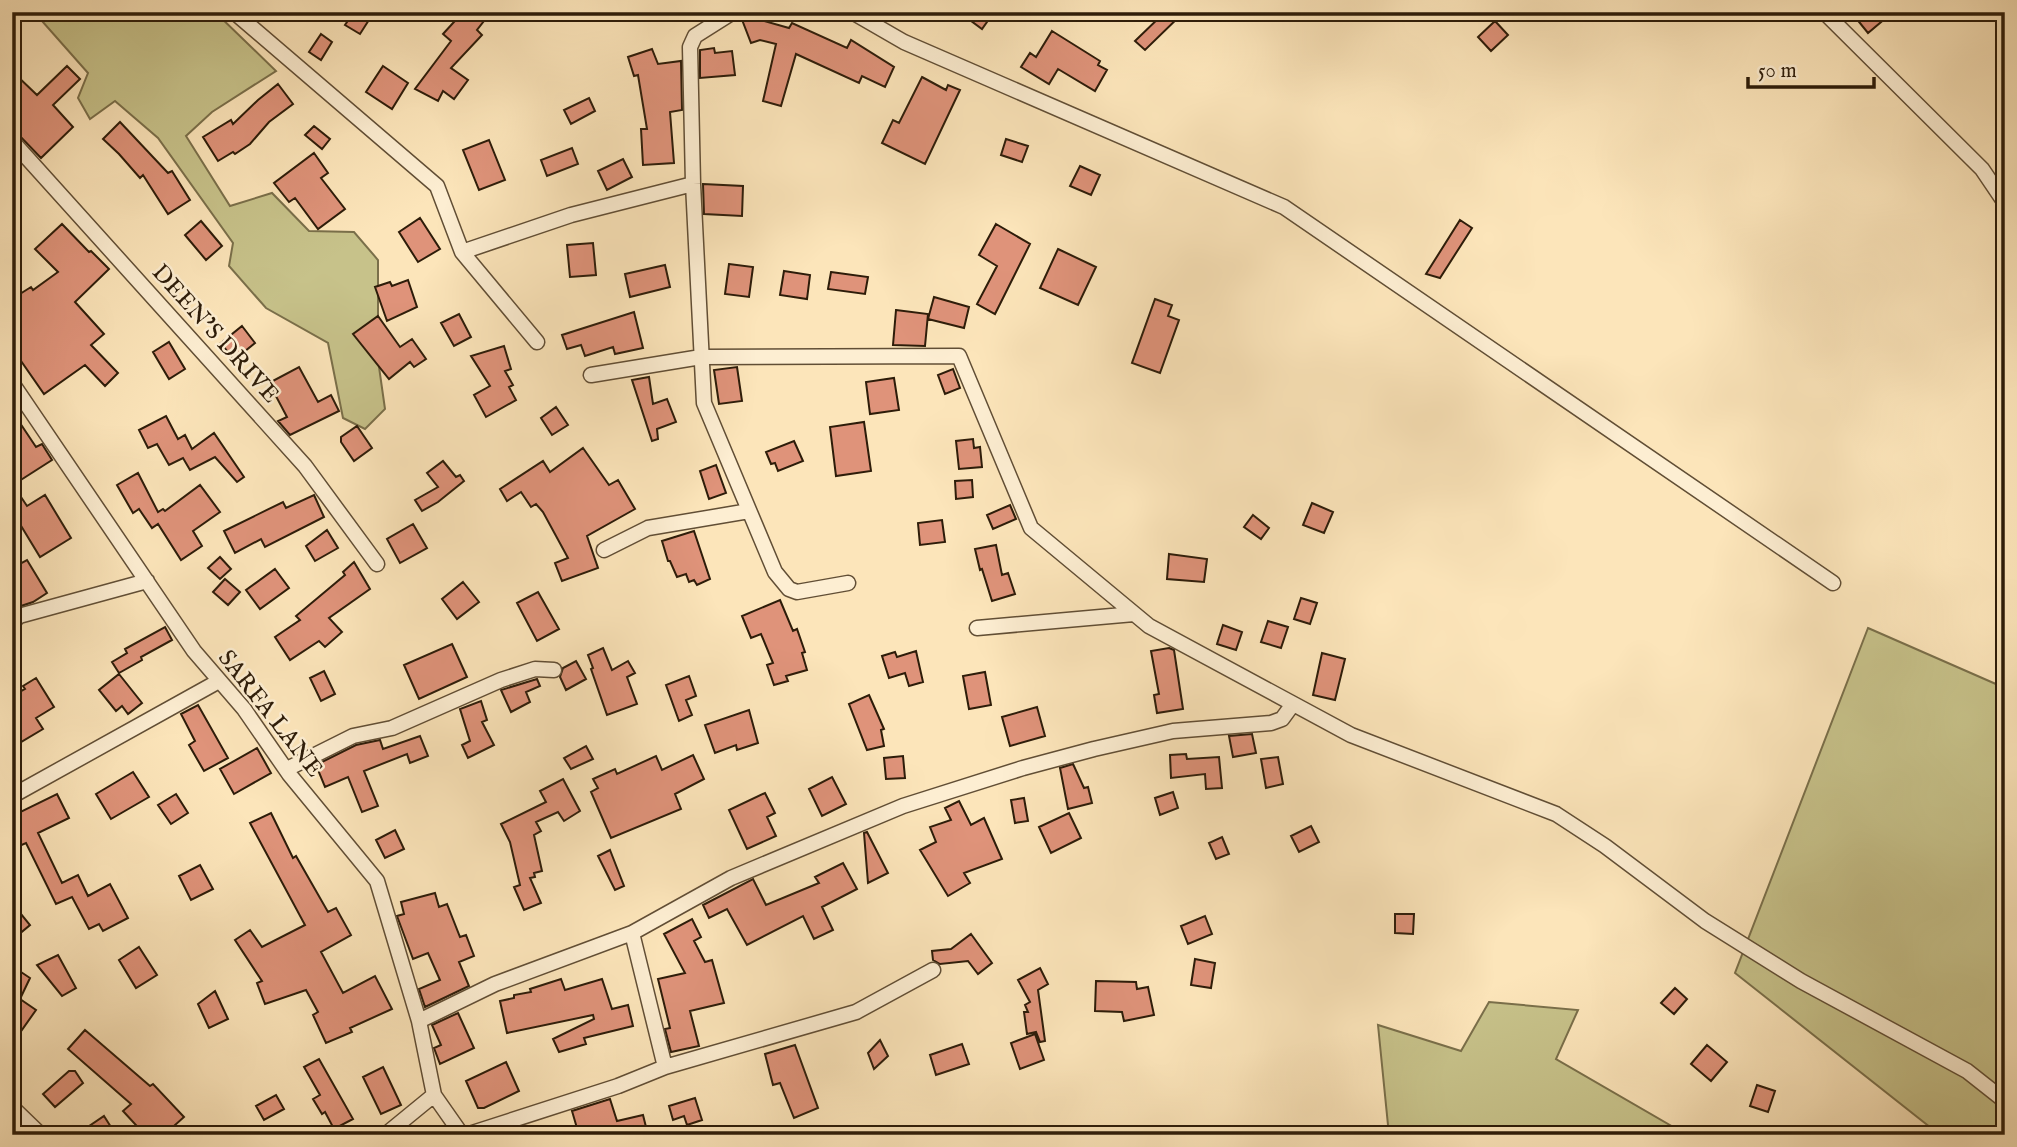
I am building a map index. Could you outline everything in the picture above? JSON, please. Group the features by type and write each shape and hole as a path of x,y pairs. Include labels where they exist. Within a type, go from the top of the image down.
{"street":[{"path":"234,12 437,186 462,252 537,342"},
{"path":"733,12 695,36 690,47 693,184 704,403 775,572 789,589 797,592 848,583"},
{"path":"852,12 904,42 1284,207 1833,583"},
{"path":"1824,12 1982,169 2005,203"},
{"name":"DEEN'S DRIVE","path":"12,141 305,466 377,564"},
{"path":"462,252 571,215 693,184"},
{"path":"591,375 701,357 959,356 1031,528 1149,626 1351,735 1556,814 1605,846 1705,921 1801,981 1967,1071 2005,1101"},
{"name":"SARFA LANE","path":"12,383 194,650 244,709 286,769 377,881 419,1021 434,1095"},
{"path":"604,550 648,528 749,511"},
{"path":"12,623 19,616 147,581"},
{"path":"978,628 1134,614"},
{"path":"286,769 353,736 392,728 501,680 535,669 554,670"},
{"path":"12,796 219,681"},
{"path":"419,1021 495,984 632,933 731,878 903,806 1023,768 1173,731 1271,723 1282,719 1293,704"},
{"path":"632,933 665,1067"},
{"path":"391,1135 390,1131 434,1095 464,1135 618,1086 665,1067 856,1012 933,970"},
{"path":"12,1107 41,1135"}],"shaded area":[{"path":"34,12 215,12 276,71 212,112 186,136 230,206 272,193 309,231 354,232 378,260 378,360 385,409 365,429 343,418 328,343 266,308 229,266 233,243 158,138 115,101 90,119 78,98 88,73"},
{"path":"1868,628 2005,688 2005,1135 1940,1135 1735,973"},
{"path":"1489,1002 1578,1010 1556,1059 1687,1135 1389,1135 1378,1025 1461,1051"}],"building":[{"path":"354,12 374,12 360,34 345,25"},
{"path":"463,12 491,12 477,30 482,35 451,68 468,80 454,99 443,91 438,101 415,89 451,41 443,34"},
{"path":"743,12 760,12 764,21 789,28 792,23 847,48 851,40 894,67 885,87 862,76 859,83 796,54 781,106 763,101 776,44 760,40 751,43 741,17"},
{"path":"959,12 994,12 982,29"},
{"path":"1165,12 1184,12 1145,50 1135,41"},
{"path":"1851,12 1893,12 1868,33"},
{"path":"1495,21 1508,35 1491,51 1478,37"},
{"path":"1052,31 1100,61 1098,65 1107,70 1095,91 1058,69 1049,84 1021,67 1030,53 1036,57"},
{"path":"321,34 332,42 321,60 309,52"},
{"path":"714,48 715,53 732,51 735,75 700,78 700,50"},
{"path":"652,49 658,64 681,61 682,110 670,112 674,163 643,165 641,129 647,129 638,75 634,76 628,57"},
{"path":"67,66 80,79 53,105 73,127 41,158 19,135 12,132 12,71 37,95"},
{"path":"383,66 408,83 392,109 366,92"},
{"path":"922,77 946,90 948,85 960,90 925,164 882,143 893,120 899,123"},
{"path":"278,84 293,104 269,122 250,144 218,161 203,137 231,120 233,124"},
{"path":"589,98 595,111 571,124 564,110"},
{"path":"120,122 168,173 172,171 190,200 168,214 143,175 140,178 103,139"},
{"path":"314,126 330,139 322,149 305,135"},
{"path":"1006,139 1028,146 1022,162 1001,155"},
{"path":"489,140 505,180 479,190 463,150"},
{"path":"572,148 578,164 547,176 541,160"},
{"path":"314,153 328,173 321,178 345,209 318,229 295,198 289,202 274,183"},
{"path":"623,159 632,177 607,190 598,171"},
{"path":"1080,166 1100,175 1091,195 1070,186"},
{"path":"703,184 743,186 742,216 704,214"},
{"path":"420,218 440,249 418,262 399,232"},
{"path":"1460,220 1472,228 1440,278 1426,274"},
{"path":"201,221 222,246 206,260 185,235"},
{"path":"62,224 109,269 75,302 104,334 91,345 118,373 105,386 85,365 44,394 12,348 12,299 31,287 33,290 58,272 35,249"},
{"path":"996,224 1030,244 995,314 977,304 997,266 979,255"},
{"path":"593,243 596,275 570,277 567,245"},
{"path":"1058,249 1096,267 1078,305 1040,288"},
{"path":"729,264 753,267 749,297 725,294"},
{"path":"665,265 670,287 630,297 625,274"},
{"path":"784,271 810,275 807,299 780,295"},
{"path":"831,272 868,277 865,294 828,289"},
{"path":"408,280 417,307 387,321 375,287 390,282 392,286"},
{"path":"934,297 969,307 964,328 928,319"},
{"path":"1155,299 1172,305 1168,316 1179,320 1160,373 1132,363"},
{"path":"896,310 928,314 925,346 893,345"},
{"path":"634,312 643,348 615,354 613,347 585,356 581,345 567,349 562,335"},
{"path":"459,314 471,337 454,346 441,323"},
{"path":"378,316 400,347 412,339 426,359 414,367 410,362 389,379 353,334"},
{"path":"242,326 255,343 234,360 221,343"},
{"path":"169,342 185,369 169,379 153,352"},
{"path":"504,346 511,369 505,371 513,385 509,387 516,400 486,417 474,395 490,386 471,356"},
{"path":"299,367 318,402 331,395 339,411 290,435 278,421 287,417 269,383"},
{"path":"737,367 742,401 719,404 714,370"},
{"path":"953,369 960,388 945,394 938,375"},
{"path":"649,377 653,404 667,399 676,422 657,429 658,439 652,441 632,380"},
{"path":"894,378 899,410 870,414 866,382"},
{"path":"556,407 568,425 552,435 541,418"},
{"path":"12,411 36,447 42,444 52,460 13,485 27,506 45,495 71,538 40,557 12,511"},
{"path":"166,416 178,439 185,435 192,449 214,433 244,477 237,482 215,457 190,470 183,458 169,465 157,444 148,448 139,430"},
{"path":"864,422 871,471 836,476 830,427"},
{"path":"357,426 372,448 354,461 341,442 341,437"},
{"path":"973,439 974,448 980,447 982,467 959,469 956,441"},
{"path":"794,441 803,461 778,471 775,463 771,464 766,452"},
{"path":"583,448 609,485 618,480 635,509 587,536 598,568 562,581 555,563 568,558 543,512 536,504 531,507 521,492 507,501 500,489 543,461 550,472"},
{"path":"443,461 456,477 460,475 464,481 422,511 415,500 438,487 427,473"},
{"path":"716,465 726,493 709,499 700,471"},
{"path":"138,473 158,512 163,509 165,511 200,485 220,512 193,531 202,546 181,560 158,524 152,528 139,509 133,513 117,485"},
{"path":"972,480 973,497 956,499 955,481"},
{"path":"314,495 324,517 265,547 261,539 235,553 224,531 283,502 286,508"},
{"path":"1312,503 1333,512 1324,533 1303,525"},
{"path":"1010,505 1016,519 993,529 987,515"},
{"path":"1253,515 1269,528 1261,539 1244,527"},
{"path":"942,520 945,542 920,545 918,523"},
{"path":"413,524 427,548 400,563 387,539"},
{"path":"327,530 338,548 315,561 306,546"},
{"path":"694,531 710,579 697,585 694,580 689,582 686,574 677,577 668,561 662,541"},
{"path":"996,545 1002,575 1008,573 1015,594 992,601 975,549"},
{"path":"1169,554 1207,559 1204,582 1167,579"},
{"path":"220,557 231,569 220,579 208,568"},
{"path":"27,560 47,593 33,602 12,609 12,568"},
{"path":"354,562 370,589 329,618 342,632 325,647 319,641 290,660 275,637 300,620 296,616 345,575 343,572"},
{"path":"275,569 289,588 260,609 246,590"},
{"path":"225,579 240,592 228,605 213,592"},
{"path":"463,582 479,602 457,619 442,599"},
{"path":"538,592 559,629 537,641 517,603"},
{"path":"1301,598 1317,603 1310,624 1294,619"},
{"path":"780,600 793,631 797,629 805,652 802,653 807,670 786,676 788,681 774,685 767,665 773,663 761,634 751,638 742,616"},
{"path":"1268,621 1288,627 1281,648 1261,642"},
{"path":"1223,625 1242,632 1236,650 1217,644"},
{"path":"165,627 172,640 119,673 112,662 127,653 125,649"},
{"path":"452,644 467,677 419,699 404,665"},
{"path":"603,648 612,670 628,661 635,673 627,677 637,704 607,715 588,655"},
{"path":"1169,648 1174,650 1183,709 1157,713 1154,695 1159,694 1151,651"},
{"path":"916,651 923,682 909,686 905,673 889,678 882,656 895,652 897,657"},
{"path":"1322,653 1345,659 1335,700 1313,695"},
{"path":"576,661 586,679 566,690 560,677 563,668"},
{"path":"324,671 335,694 321,701 310,678"},
{"path":"985,672 991,705 969,709 963,676"},
{"path":"119,674 142,703 128,714 122,706 116,711 99,690"},
{"path":"689,676 696,696 686,700 692,715 679,721 666,685"},
{"path":"36,678 54,707 36,718 43,729 21,742 12,726 12,696 25,689 23,686"},
{"path":"537,679 540,686 526,692 530,702 511,712 501,690"},
{"path":"869,695 884,729 881,730 884,746 867,750 849,704"},
{"path":"481,701 487,720 482,722 494,745 468,758 462,745 470,741 460,709"},
{"path":"198,705 228,758 204,771 189,745 195,741 181,714"},
{"path":"1037,707 1045,736 1010,746 1002,717"},
{"path":"749,710 758,743 737,750 736,745 715,753 705,725"},
{"path":"1252,734 1256,753 1233,757 1229,736"},
{"path":"420,736 428,756 410,763 407,754 364,771 378,806 362,812 348,777 325,787 316,765 356,745 380,740 383,749"},
{"path":"586,746 593,759 571,769 564,758"},
{"path":"257,748 271,773 234,794 220,769"},
{"path":"1186,754 1187,759 1219,757 1222,788 1206,789 1205,774 1171,778 1170,755"},
{"path":"693,755 704,779 675,794 681,809 611,838 591,792 598,788 593,779 615,769 617,774 656,756 662,770"},
{"path":"903,756 905,778 886,779 884,758"},
{"path":"1278,757 1283,784 1266,788 1261,759"},
{"path":"1073,764 1084,788 1088,787 1092,803 1068,809 1060,768"},
{"path":"133,772 149,797 111,819 96,794"},
{"path":"832,777 846,804 822,816 809,789"},
{"path":"563,779 580,811 564,821 558,812 536,822 541,831 534,835 542,871 534,873 535,877 530,878 541,903 524,910 514,887 520,885 510,842 501,824 546,802 540,791"},
{"path":"1173,792 1178,808 1160,815 1155,798"},
{"path":"765,793 775,813 767,817 776,836 747,849 729,810"},
{"path":"57,794 69,818 38,833 62,883 78,875 88,896 110,884 128,918 103,931 99,924 89,929 72,897 56,904 26,843 17,847 12,838 12,816"},
{"path":"176,794 188,813 171,824 158,805"},
{"path":"1024,798 1028,821 1015,823 1011,800"},
{"path":"959,801 971,825 984,818 1002,859 964,873 970,883 948,896 920,850 936,842 930,827 951,820 945,808"},
{"path":"271,813 293,858 296,856 328,912 336,908 351,935 321,952 343,993 375,976 392,1009 350,1028 352,1032 326,1043 313,1015 318,1012 306,990 265,1004 257,983 262,981 235,940 250,930 262,947 305,925 250,823"},
{"path":"1069,813 1081,838 1051,853 1039,827"},
{"path":"1311,826 1319,842 1299,852 1291,836"},
{"path":"395,830 404,849 385,858 376,840"},
{"path":"867,832 888,873 868,883 864,833"},
{"path":"1222,837 1229,854 1216,859 1209,843"},
{"path":"610,850 624,886 615,890 598,856"},
{"path":"843,863 857,889 822,907 833,930 814,939 803,916 747,945 727,909 709,918 703,905 753,879 766,905 819,883 815,877"},
{"path":"200,865 213,889 191,900 179,876"},
{"path":"435,893 439,907 447,904 460,937 466,935 474,956 459,962 469,986 425,1007 419,989 440,980 428,953 413,959 397,916 404,914 401,902"},
{"path":"12,903 30,925 12,940"},
{"path":"1395,914 1414,914 1413,934 1395,933"},
{"path":"1205,916 1212,934 1188,944 1181,926"},
{"path":"692,919 701,937 694,941 705,962 712,960 724,1003 690,1011 699,1046 671,1052 665,1029 670,1028 658,979 685,973 664,934"},
{"path":"971,934 992,963 978,974 968,961 940,964 933,960 932,951 951,949"},
{"path":"139,947 157,975 136,988 119,960"},
{"path":"58,955 76,988 62,996 37,965"},
{"path":"1195,959 1215,963 1211,988 1191,985"},
{"path":"12,966 30,978 20,999 36,1010 12,1044"},
{"path":"1040,968 1048,984 1038,990 1045,1041 1040,1042 1036,1032 1027,1034 1024,1012 1028,1012 1025,1005 1030,1002 1018,980"},
{"path":"561,979 565,990 602,979 612,1009 628,1005 633,1026 584,1038 586,1044 559,1052 553,1039 594,1019 593,1015 507,1033 500,1001"},
{"path":"1096,981 1136,982 1137,989 1148,987 1154,1015 1124,1021 1122,1012 1095,1011"},
{"path":"1675,988 1687,999 1674,1014 1661,1003"},
{"path":"215,991 228,1019 209,1028 198,1004"},
{"path":"458,1013 474,1048 440,1064 434,1048 441,1045 432,1025"},
{"path":"85,1030 150,1086 153,1084 184,1117 164,1135 155,1127 145,1135 123,1111 131,1104 68,1049"},
{"path":"1035,1034 1044,1060 1020,1069 1011,1043"},
{"path":"880,1040 888,1056 874,1069 868,1053"},
{"path":"962,1044 969,1064 936,1075 930,1055"},
{"path":"795,1045 818,1108 794,1118 780,1083 773,1085 765,1054"},
{"path":"1707,1045 1727,1062 1711,1081 1691,1064"},
{"path":"319,1059 353,1119 334,1129 325,1112 322,1114 313,1099 320,1095 304,1067"},
{"path":"506,1062 519,1091 484,1108 478,1108 466,1081"},
{"path":"383,1067 401,1105 381,1114 363,1077"},
{"path":"69,1071 75,1071 83,1083 55,1107 43,1094"},
{"path":"1757,1085 1775,1091 1768,1112 1750,1106"},
{"path":"276,1095 284,1109 264,1120 256,1106"},
{"path":"695,1098 702,1120 687,1125 684,1116 673,1120 669,1106"},
{"path":"610,1099 617,1121 643,1115 648,1135 579,1135 572,1111"},
{"path":"104,1116 116,1135 76,1135"}]}
